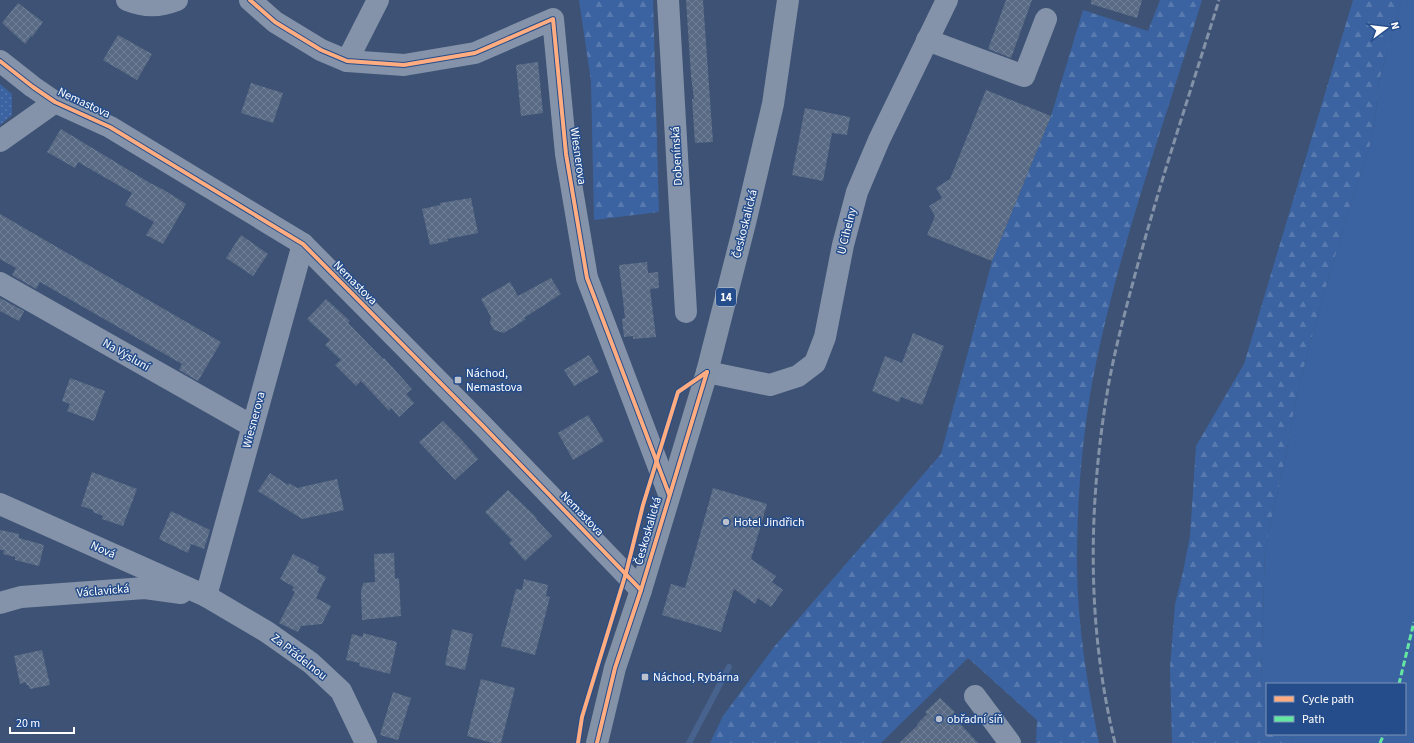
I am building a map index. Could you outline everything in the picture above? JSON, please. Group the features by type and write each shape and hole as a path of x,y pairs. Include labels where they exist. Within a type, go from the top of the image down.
{"main road":[{"name":"Českoskalická","path":"597,743 615,668 641,590 707,372 746,223 773,104 788,0"}],"street":[{"path":"127,0 148,6 168,4 177,0"},
{"path":"250,0 275,22 321,50 347,61 378,0"},
{"name":"Dobenínská","path":"668,0 686,312"},
{"name":"U Cihelny","path":"707,372 770,385 798,376 815,363 825,337 842,245 857,192 879,140 947,0"},
{"name":"Wiesnerova","path":"347,61 404,65 475,54 553,19 566,154 587,278 669,494"},
{"path":"927,40 1024,76 1046,19"},
{"name":"Nemastova","path":"0,60 33,88 55,102 110,127 302,244 483,426 641,590"},
{"path":"0,141 55,102"},
{"name":"Wiesnerova","path":"206,596 302,244"},
{"name":"Na Výsluní","path":"0,283 252,426"},
{"name":"Nová","path":"0,504 206,596"},
{"name":"Václavická","path":"0,603 20,597 145,588 206,596"},
{"name":"Za Přádelnou","path":"206,596 267,632 311,663 341,691 366,743"},
{"path":"975,696 1010,743"}],"green space":[{"path":"579,0 653,0 659,212 594,220 591,81"},
{"path":"1160,0 1202,0 1128,235 1115,282 1093,378 1086,423 1078,515 1077,584 1081,630 1090,698 1099,743 1036,743 1037,720 968,658 881,743 710,743 723,716 774,647 941,454 992,261 1051,116 1083,10 1148,31"},
{"path":"1353,0 1401,0 1379,81 1371,142 1352,199 1317,317 1296,398 1286,455 1265,548 1261,682 1266,709 1266,735 1287,735 1300,743 1172,743 1170,668 1175,604 1190,536 1196,446 1244,364"},
{"path":"1401,0 1414,0 1414,743 1300,743 1287,735 1406,735 1406,683 1266,683 1266,709 1261,682 1265,548 1286,455 1296,398 1317,317 1352,199 1371,142 1379,81"},
{"path":"0,84 12,94 12,115 0,125"}],"building":[{"path":"686,0 703,0 713,142 695,143 692,99 694,99"},
{"path":"1006,0 1032,0 1011,58 988,49"},
{"path":"1091,0 1142,0 1137,18 1091,4"},
{"path":"18,3 43,22 25,44 2,23"},
{"path":"118,35 152,54 137,80 103,60"},
{"path":"538,62 543,113 521,116 516,65"},
{"path":"251,83 283,93 273,123 241,113"},
{"path":"986,90 1051,116 992,261 927,235 935,216 929,206 942,198 936,188 950,179"},
{"path":"805,108 850,117 847,135 832,133 823,181 792,175"},
{"path":"61,129 186,204 163,244 146,235 154,222 125,205 132,193 78,162 75,168 47,152"},
{"path":"471,198 478,233 447,239 448,241 430,245 422,209 440,205 440,203"},
{"path":"0,214 221,342 198,381 179,370 182,364 40,282 36,289 12,275 16,268 0,259"},
{"path":"241,235 268,254 253,276 226,258"},
{"path":"647,262 648,273 658,272 659,288 650,289 656,337 633,339 633,336 624,337 622,319 625,318 619,265"},
{"path":"551,278 561,294 504,333 494,330 490,323 491,317 481,299 510,282 518,296"},
{"path":"0,298 24,311 19,321 0,311"},
{"path":"326,299 350,321 348,323 383,359 384,358 412,389 406,394 414,403 399,417 391,408 389,411 361,381 356,386 335,365 341,360 325,345 330,340 307,319"},
{"path":"913,333 944,346 922,405 901,397 899,402 872,391 885,356 902,363"},
{"path":"589,355 599,372 574,386 564,370"},
{"path":"70,378 105,391 94,421 67,411 70,404 62,401"},
{"path":"588,415 604,441 573,460 558,433"},
{"path":"443,421 478,459 455,480 419,442"},
{"path":"92,472 137,489 123,526 102,519 103,516 93,512 93,510 81,506"},
{"path":"270,473 288,485 289,483 297,488 337,479 344,510 302,519 258,491"},
{"path":"713,488 767,504 751,559 776,576 772,582 783,590 771,607 758,598 755,604 734,589 721,632 662,615 671,584 685,588"},
{"path":"508,490 537,518 536,519 552,536 525,561 509,543 512,540 485,512"},
{"path":"171,511 210,530 204,549 191,544 188,553 159,539"},
{"path":"0,530 19,534 19,538 44,545 39,566 15,560 15,557 3,554 4,550 0,550"},
{"path":"394,553 395,579 399,578 401,616 362,620 361,592 363,583 375,582 374,554"},
{"path":"293,554 319,567 317,572 326,577 316,598 331,606 322,624 301,626 298,632 279,623 295,592 292,590 294,587 280,579"},
{"path":"524,579 548,585 546,596 550,597 535,655 501,646 516,589 522,590"},
{"path":"452,629 473,634 465,670 445,665"},
{"path":"363,633 397,642 390,674 359,666 360,663 346,660 352,634 363,637"},
{"path":"42,650 50,685 30,689 28,685 26,685 26,682 20,684 14,656"},
{"path":"481,679 515,688 501,743 493,743 467,736"},
{"path":"393,692 411,698 398,740 380,735"},
{"name":"obřadní síň","path":"940,698 955,712 952,715 978,743 899,743 918,725 917,724 927,714 925,712"}],"waterway":[{"path":"689,743 729,667"}],"railway":[{"path":"1115,743 1099,654 1093,563 1094,517 1102,427 1115,354 1136,271 1219,0"}],"marked path":[{"path":"1399,683 1414,622"},
{"path":"1380,743 1384,735"}],"cycle path":[{"path":"250,0 275,22 321,50 347,61 404,65 475,53 553,19 566,154 587,278 669,494"},
{"path":"0,61 55,102 110,127 303,244 483,426 641,590"},
{"path":"578,743 582,717 626,573 643,505 678,392 707,372"},
{"path":"597,743 615,668 641,590 707,372"}],"place":[{"name":"Náchod, Nemastova","path":"458,380"},
{"name":"Hotel Jindřich","path":"726,522"},
{"name":"Náchod, Rybárna","path":"645,677"},
{"name":"obřadní síň","path":"939,719"}]}
